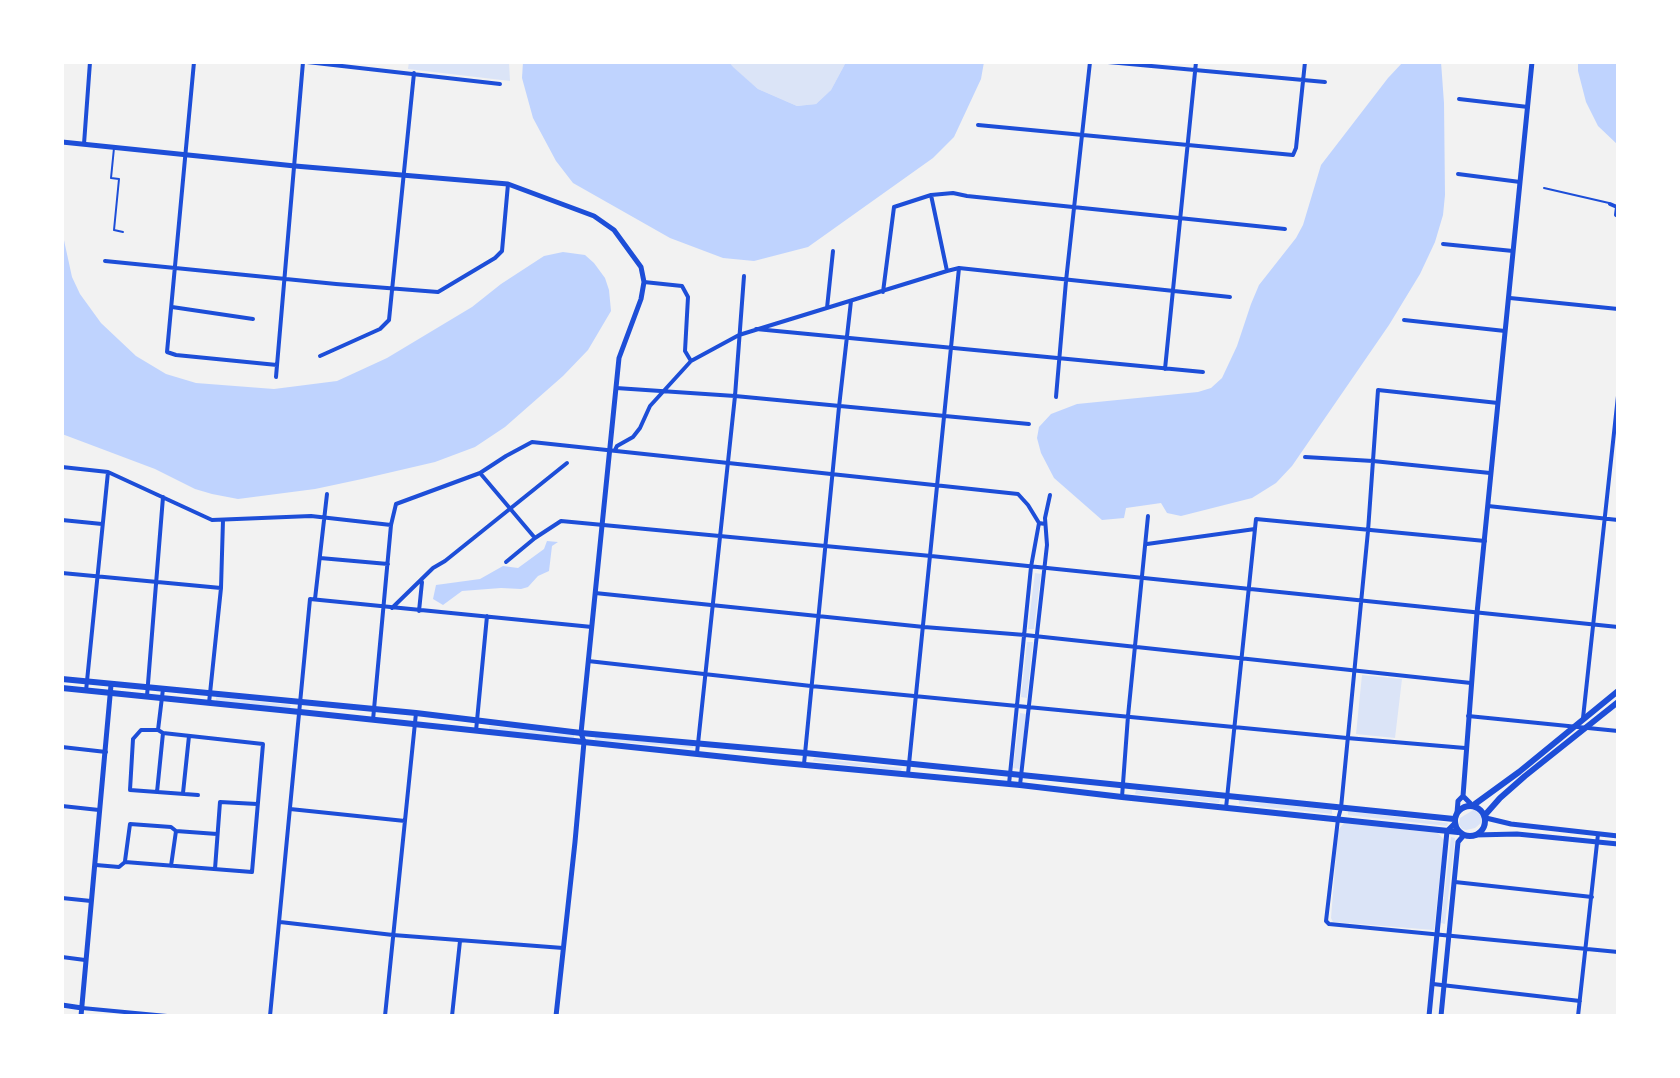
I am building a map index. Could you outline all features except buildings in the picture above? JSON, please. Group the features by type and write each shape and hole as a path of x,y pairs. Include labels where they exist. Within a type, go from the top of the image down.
{"main road":[{"path":"62,679 1455,819 1519,772 1618,691"},
{"path":"62,688 1020,785 1475,835 1483,828 1485,816 1500,798 1618,702"},
{"path":"1473,804 1481,808 1485,816"},
{"path":"1455,819 1461,834"}],"street":[{"path":"84,144 90,62"},
{"path":"194,62 167,352 277,365"},
{"path":"276,377 305,62 500,84"},
{"path":"1056,397 1090,62"},
{"path":"1108,62 1325,82"},
{"path":"1165,369 1196,62"},
{"path":"978,125 1293,155 1305,62"},
{"path":"1429,1016 1447,831 1455,819 1458,801 1463,796 1477,613 1532,62"},
{"path":"320,356 380,329 389,320 414,73"},
{"path":"1459,99 1528,107"},
{"path":"62,142 508,184 594,216 614,230 641,267 644,282 641,299 619,358 556,1016"},
{"path":"1458,174 1520,182"},
{"path":"105,261 438,292 502,251 508,184"},
{"path":"883,292 894,207 931,195 953,193 1285,229"},
{"path":"931,195 947,271"},
{"path":"1610,204 1617,207 1618,216"},
{"path":"1443,244 1513,251"},
{"path":"827,308 833,251"},
{"path":"908,774 959,268"},
{"path":"611,451 633,437 650,406 691,361 739,335 959,268 1230,297"},
{"path":"697,753 735,396 744,276"},
{"path":"644,282 682,286 688,297 685,351 691,361"},
{"path":"1510,298 1618,309"},
{"path":"804,764 851,301"},
{"path":"172,307 253,319"},
{"path":"1404,320 1505,331"},
{"path":"753,329 1203,372"},
{"path":"616,388 1029,424"},
{"path":"1498,403 1378,390 1368,531 1327,923 1618,952"},
{"path":"1583,720 1618,396"},
{"path":"373,720 391,525 396,504 480,473 532,442 1018,494 1042,524 1047,545 1020,785"},
{"path":"1305,457 1491,473"},
{"path":"392,608 433,568 567,463"},
{"path":"62,467 108,472 212,520 311,516 391,525"},
{"path":"86,691 108,472"},
{"path":"480,473 535,538"},
{"path":"270,1016 312,599 327,494"},
{"path":"1009,784 1031,567 1050,495"},
{"path":"147,696 163,497"},
{"path":"1488,506 1618,520"},
{"path":"1122,797 1148,516"},
{"path":"1226,808 1256,519 1485,541"},
{"path":"62,520 102,524"},
{"path":"209,703 221,588 223,520"},
{"path":"506,562 561,521 826,545 1618,627"},
{"path":"1146,544 1255,529"},
{"path":"320,558 388,564"},
{"path":"62,573 221,588"},
{"path":"419,611 422,580"},
{"path":"595,593 1471,683"},
{"path":"312,599 592,627"},
{"path":"476,731 487,616"},
{"path":"588,661 811,686 1465,748"},
{"path":"81,1016 111,685"},
{"path":"157,792 163,689"},
{"path":"385,1016 416,713"},
{"path":"1468,716 1618,731"},
{"path":"125,862 252,872 263,744 141,730 133,739 130,790 198,795"},
{"path":"183,794 189,736"},
{"path":"62,747 106,752"},
{"path":"1463,796 1473,804"},
{"path":"215,869 220,802 257,804"},
{"path":"62,806 100,810"},
{"path":"290,809 405,821"},
{"path":"1485,816 1511,824 1618,836"},
{"path":"96,865 119,867 125,862 130,824 217,834"},
{"path":"171,866 176,831"},
{"path":"1441,1016 1461,834"},
{"path":"1475,835 1517,834 1618,844"},
{"path":"1578,1016 1598,834"},
{"path":"1455,882 1592,897"},
{"path":"62,898 92,901"},
{"path":"280,922 393,935 563,948"},
{"path":"452,1016 460,941"},
{"path":"62,957 85,960"},
{"path":"1433,984 1580,1001"},
{"path":"62,1005 167,1016"}],"lane":[{"path":"115,147 111,178 119,179 114,230 123,232"},
{"path":"1544,188 1610,204"}],"shaded area":[{"path":"409,62 509,62 510,81 408,69"},
{"path":"729,62 846,62 831,90 816,104 797,106 758,89"},
{"path":"1035,573 1041,574 1034,629 1028,629"},
{"path":"1027,642 1033,642 1027,698 1021,697"},
{"path":"1362,675 1402,679 1395,738 1356,734"},
{"path":"216,697 291,705 290,708 216,701"},
{"path":"1020,713 1026,714 1020,769 1013,768"},
{"path":"489,726 574,734 574,738 489,730"},
{"path":"595,737 693,746 693,748 595,740"},
{"path":"814,758 902,768 901,771 813,761"},
{"path":"1136,790 1220,799 1219,803 1135,794"},
{"path":"1239,800 1332,810 1332,814 1239,804"},
{"path":"1475,809 1483,818 1481,823 1475,828 1462,829 1460,818"},
{"path":"1348,811 1448,823 1447,826 1348,815"},
{"path":"1344,823 1438,833 1444,840 1434,930 1333,922 1338,830"},
{"path":"1451,837 1455,838 1445,924 1441,923"}],"water":[{"path":"523,62 729,62 758,89 797,106 816,104 831,90 846,62 984,62 981,79 954,137 933,158 808,247 754,261 723,258 670,238 573,183 556,161 533,118 522,78"},
{"path":"1403,62 1441,62 1445,195 1435,242 1389,325 1292,466 1276,483 1252,498 1181,516 1167,513 1161,503 1126,508 1124,518 1102,520 1054,478 1041,453 1037,438 1039,427 1051,414 1077,404 1198,392 1211,388 1222,378 1259,285 1303,225 1321,165"},
{"path":"1578,62 1618,62 1618,145 1598,126 1586,102"},
{"path":"62,231 72,277 101,323 136,356 166,374 196,383 274,389 337,381 387,358 472,307 544,256 563,252 585,255 594,263 605,278 611,311 588,350 563,376 505,427 475,447 435,462 362,479 238,499 195,489 155,469 62,434"},
{"path":"547,541 558,542 552,546 549,571 538,576 528,587 462,591 443,605 433,599 436,585 480,579 503,566 518,568 544,549"}]}
